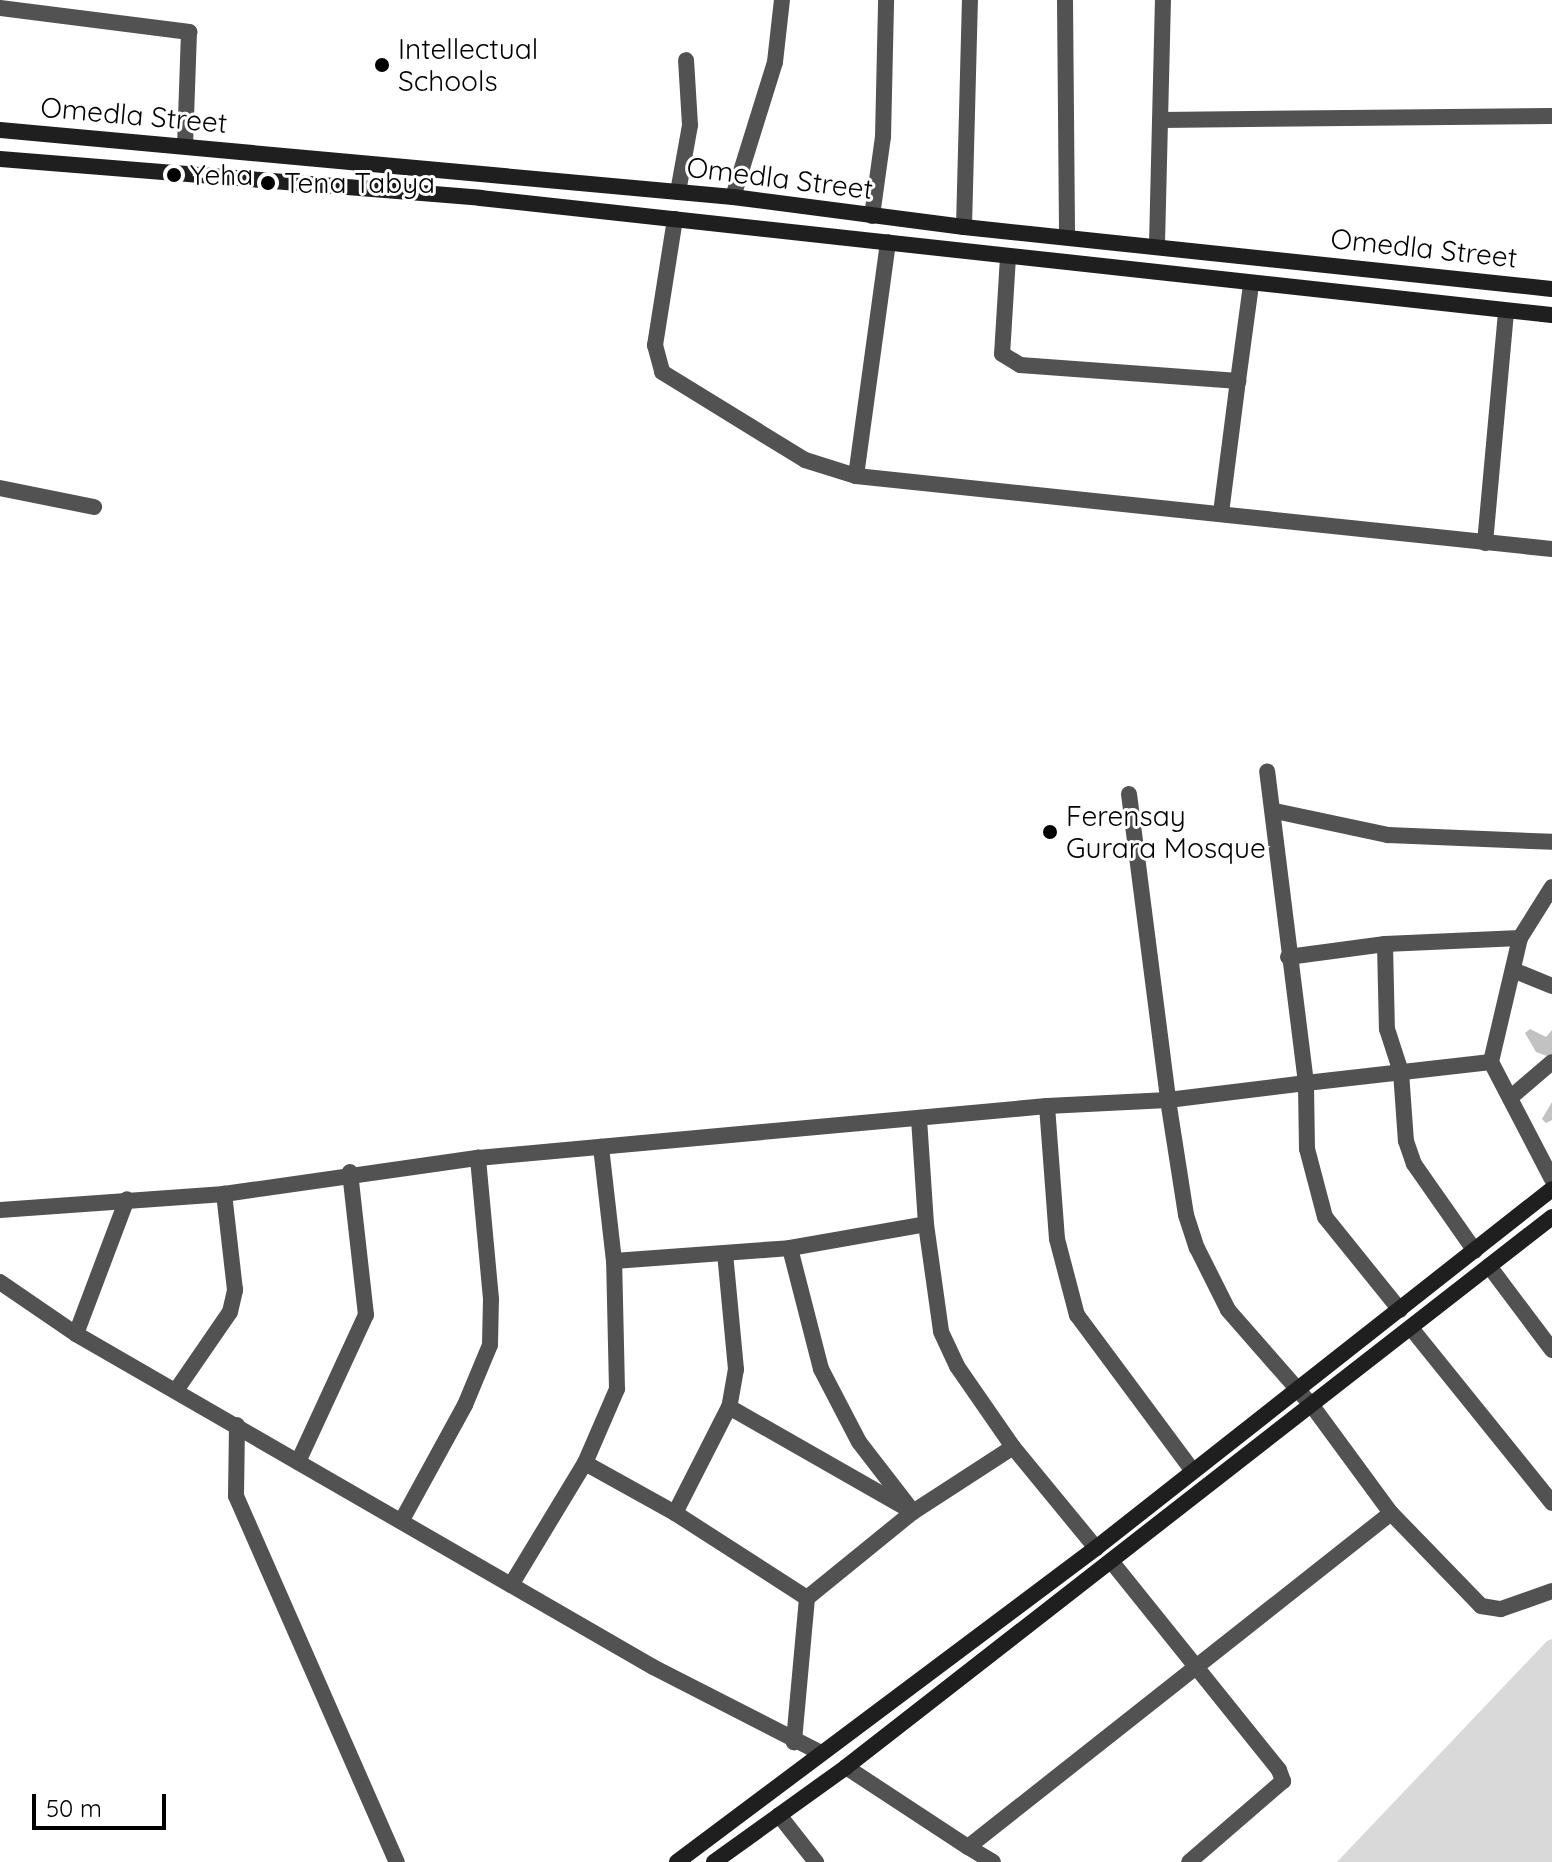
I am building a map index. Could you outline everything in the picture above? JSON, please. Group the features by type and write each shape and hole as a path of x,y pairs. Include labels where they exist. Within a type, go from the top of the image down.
{"main road":[{"name":"Omedla Street","path":"0,130 269,152 733,197 964,227 1157,244 1552,289"},
{"path":"268,179 269,152"},
{"name":"Omedla Street","path":"0,159 268,179 675,219 1251,285 1552,315"},
{"path":"677,1862 1096,1548 1552,1189"},
{"path":"714,1862 846,1767 1313,1407 1552,1217"},
{"path":"796,1772 814,1789"}],"street":[{"path":"733,197 775,62 782,0"},
{"path":"872,216 883,137 886,0"},
{"path":"964,227 970,0"},
{"path":"1065,0 1067,236"},
{"path":"1157,244 1163,0"},
{"path":"0,8 189,32 185,145"},
{"path":"678,192 690,125 686,60"},
{"path":"1160,120 1552,116"},
{"path":"675,219 655,345 662,372 770,443 805,460 856,476 1552,549"},
{"path":"856,476 888,242"},
{"path":"1008,257 1002,354 1008,360 1238,381"},
{"path":"1221,513 1251,285"},
{"path":"1485,543 1506,311"},
{"path":"0,488 94,507"},
{"path":"1267,771 1275,811 1288,957 1306,1083 1307,1149 1325,1217 1400,1310"},
{"path":"1129,794 1168,1100 1186,1215 1197,1248 1228,1310 1294,1390 1313,1407 1391,1513 1481,1606 1501,1609 1552,1591"},
{"path":"1275,811 1388,835 1552,842"},
{"path":"1552,887 1520,938 1491,1062 1552,1179"},
{"path":"1288,957 1385,944 1520,938"},
{"path":"1385,944 1387,1029 1401,1072 1406,1141 1414,1164 1475,1251"},
{"path":"1513,970 1552,986"},
{"path":"0,1210 224,1194 350,1172 478,1158 1047,1106 1168,1100 1491,1062"},
{"path":"1510,1098 1552,1062"},
{"path":"1047,1106 1057,1239 1077,1315 1192,1470"},
{"path":"919,1118 926,1224 941,1331 957,1366 1013,1447 1096,1548"},
{"path":"511,1585 585,1463 617,1389 614,1261 601,1147"},
{"path":"402,1520 465,1405 490,1345 491,1299 478,1158"},
{"path":"298,1462 366,1315 350,1172"},
{"path":"177,1389 230,1312 235,1290 224,1194"},
{"path":"76,1334 127,1199"},
{"path":"614,1261 790,1248 926,1224"},
{"path":"790,1248 821,1369 859,1442 913,1512"},
{"path":"675,1513 729,1407 736,1369 725,1253"},
{"path":"1489,1266 1552,1350"},
{"path":"0,1282 76,1334 177,1389 511,1585 794,1742 821,1753"},
{"path":"1411,1328 1549,1494"},
{"path":"729,1407 913,1512"},
{"path":"237,1425 236,1496 397,1862"},
{"path":"794,1742 807,1598 913,1512 1013,1447"},
{"path":"585,1463 675,1513 807,1598"},
{"path":"968,1847 1197,1670 1391,1513"},
{"path":"1111,1561 1279,1770 1283,1781 1276,1793 1189,1862"},
{"path":"846,1767 993,1862"},
{"path":"779,1815 816,1862"}],"shaded area":[{"path":"1552,1639 1552,1862 1337,1862 1547,1641"}],"building":[{"path":"1530,1029 1546,1037 1552,1030 1552,1058 1536,1052 1525,1033"},
{"path":"1552,1102 1552,1120 1546,1123 1542,1119"}],"place":[{"name":"Intellectual Schools","path":"382,65"},
{"name":"Yeha","path":"174,175"},
{"name":"Tena Tabya","path":"268,183"},
{"name":"Ferensay Gurara Mosque","path":"1050,832"}]}
